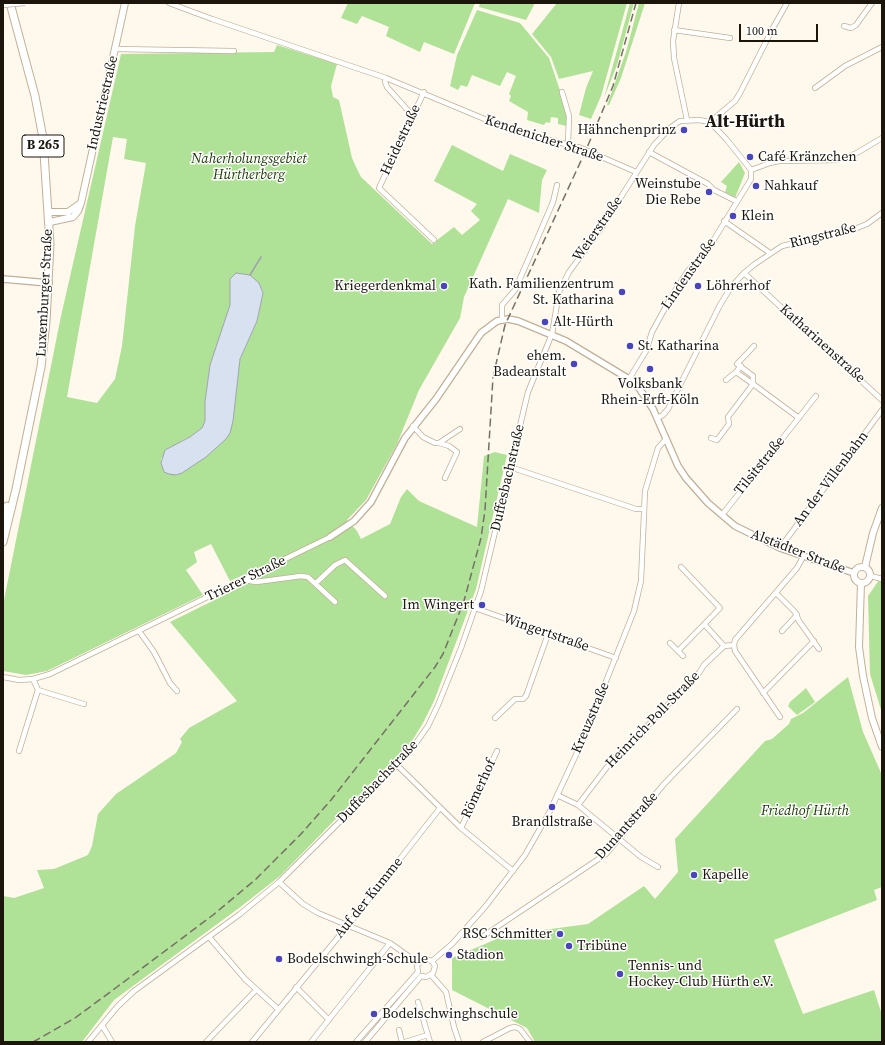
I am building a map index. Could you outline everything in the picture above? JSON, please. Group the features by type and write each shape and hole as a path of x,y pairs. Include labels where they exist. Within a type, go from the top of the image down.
{"main road":[{"name":"Luxemburger Straße","path":"10,3 17,24 35,96 43,138 50,222 49,283 41,367 21,466"},
{"name":"Industriestraße","path":"50,222 73,217 81,203 125,3"},
{"path":"49,212 68,212 81,203"},
{"path":"3,520 21,466"},
{"path":"3,542 21,466"},
{"path":"865,567 873,533 882,508"},
{"path":"865,567 870,572 871,576 867,582 861,583 855,578 854,573 857,569 865,567"},
{"path":"861,583 859,647 862,676 872,718 882,747"}],"street":[{"path":"3,5 25,3"},
{"name":"Kendenicher Straße","path":"169,3 424,92 457,108 511,130 568,144 588,151 636,172"},
{"path":"679,3 673,41 676,72 687,120 710,122 727,140 751,170 779,161 837,160 855,154 882,138"},
{"path":"710,122 735,101 787,3"},
{"path":"844,26 851,28 856,25 872,3"},
{"path":"674,30 730,38"},
{"path":"816,88 846,66 882,47"},
{"path":"115,49 234,51"},
{"path":"386,78 385,82 387,87 412,115"},
{"name":"Heidestraße","path":"424,92 412,115 403,140 379,188 434,240"},
{"path":"562,92 569,116 568,144"},
{"name":"Weierstraße","path":"552,334 562,285 617,204 649,152 670,128 680,121 687,120"},
{"path":"649,152 708,184 714,190 736,201"},
{"name":"Lindenstraße","path":"629,379 646,351 652,332 670,297 687,272 710,246 736,201 751,179 751,170"},
{"path":"552,334 518,321 502,320 502,305 515,290 553,202 558,185"},
{"name":"Ringstraße","path":"657,418 663,415 668,409 720,305 731,287 744,273 770,253 789,244 857,228 871,222 882,213"},
{"path":"724,221 770,253"},
{"name":"Katharinenstraße","path":"744,273 882,400"},
{"path":"3,279 49,283"},
{"name":"Trierer Straße","path":"3,677 19,680 33,679 50,674 245,580 330,537 354,521 371,502 413,426 436,399 481,333 491,324 502,320"},
{"name":"Alstädter Straße","path":"552,334 629,379 646,398 686,478 722,515 747,533 780,548 854,573"},
{"name":"Duffesbachstraße","path":"88,1042 120,1003 134,990 209,937 279,882 397,765 416,743 435,712 475,608 528,392 552,334"},
{"path":"711,438 717,440 729,424 728,418 753,384 753,376 737,364 754,346"},
{"path":"726,380 741,366"},
{"path":"736,372 799,418"},
{"name":"Tilsitstraße","path":"722,515 816,396"},
{"name":"An der Villenbahn","path":"780,548 882,410"},
{"path":"413,426 423,437 435,443 449,446 457,452 445,478"},
{"path":"439,443 460,429"},
{"name":"Kreuzstraße","path":"432,962 452,944 485,907 513,871 536,835 557,796 595,711 630,626 641,582 645,491 656,453 660,444 666,439"},
{"path":"510,467 636,509 644,509"},
{"path":"780,717 735,651 734,645 735,640 797,568 803,557"},
{"path":"316,583 335,565 345,560 385,596"},
{"path":"678,651 720,608 681,567"},
{"path":"245,580 256,582 301,576 308,577 335,602"},
{"path":"871,576 882,579"},
{"path":"776,593 797,615 799,621 819,649"},
{"name":"Wingertstraße","path":"475,608 616,658"},
{"path":"782,631 797,615"},
{"path":"705,625 724,646 734,645"},
{"path":"139,631 154,652 170,683 177,691"},
{"path":"495,718 515,700 526,696 548,634"},
{"path":"763,692 814,641"},
{"path":"670,643 683,656"},
{"name":"Heinrich-Poll-Straße","path":"578,805 626,747 724,646"},
{"path":"19,751 38,690 33,679"},
{"path":"38,690 84,704"},
{"name":"Dunantstraße","path":"482,938 599,860 664,784 737,709"},
{"name":"Römerhof","path":"461,828 497,751"},
{"path":"397,765 461,828 513,871"},
{"path":"557,796 578,805 617,839 641,857 658,867"},
{"name":"Auf der Kumme","path":"252,1042 349,924 440,808"},
{"path":"279,882 291,895 318,913 349,924 390,943 418,963 419,974 365,1042"},
{"path":"209,937 232,965 256,990 278,1009"},
{"path":"311,1042 390,943"},
{"path":"418,963 425,959 432,962 435,968 432,975 426,977 419,974"},
{"path":"356,1042 419,974"},
{"path":"432,975 446,992 459,1042"},
{"path":"296,987 329,1020"},
{"path":"206,1042 256,990"},
{"path":"418,1002 430,1042"},
{"path":"102,1025 112,1042"},
{"path":"483,1042 510,1028 516,1027 520,1029 530,1042"},
{"path":"399,1030 404,1042 428,1035"}],"green space":[{"path":"348,3 475,3 454,54 424,42 420,52 386,36 389,27 362,16 357,24 341,18"},
{"path":"480,3 535,3 526,20 479,7"},
{"path":"557,3 627,3 601,96 591,119 579,115 586,88 593,71 559,79 551,57 532,34"},
{"path":"630,3 634,3 617,65 604,98"},
{"path":"639,3 645,3 621,78 609,105 607,105 626,52"},
{"path":"477,10 520,23 549,58 567,111 567,126 558,124 558,118 551,117 550,123 546,122 544,125 527,120 528,112 509,101 511,96 509,94 516,76 507,72 500,86 472,75 467,87 461,85 458,90 450,86 457,55"},
{"name":"Naherholungsgebiet Hürtherberg","path":"277,45 337,64 331,86 333,97 339,100 352,158 361,177 432,244 454,227 462,235 480,220 471,211 477,204 434,181 452,145 503,171 510,154 547,170 542,180 539,213 508,199 464,297 460,318 419,390 397,444 366,500 347,520 357,531 361,539 390,524 401,497 407,489 419,501 477,527 484,456 495,452 507,455 476,589 434,701 412,741 280,876 114,1000 82,1042 3,1042 3,896 14,898 44,888 37,870 54,869 88,855 92,846 98,814 116,794 176,753 182,742 180,739 189,728 237,701 170,622 259,578 255,570 230,581 211,544 194,552 197,562 186,570 203,595 47,671 26,675 3,671 3,605 61,316 121,54 274,52","holes":["113,137 127,139 124,159 146,163 135,226 122,346 115,379 97,403 67,397","230,279 262,289 263,293 257,321 240,359 233,421 164,472 161,459 183,440 190,437 202,428 205,421 205,402 210,365 230,305"]},
{"path":"739,162 745,173 735,198 725,192 727,186 721,182"},
{"path":"879,580 882,581 882,713 870,674 868,596"},
{"name":"Friedhof Hürth","path":"848,677 863,732 882,775 882,887 874,890 877,900 774,940 803,1014 874,990 882,1015 882,1042 535,1042 527,1028 452,990 452,958 506,935 588,924 644,886 655,899 678,872 675,839 765,741 772,739 789,724 791,719 803,713"},
{"path":"806,688 815,702 797,715 788,706 790,702"}],"water":[{"path":"236,273 250,275 259,283 263,293 257,321 240,359 233,421 230,433 226,439 206,457 182,473 176,475 169,474 164,472 161,463 165,450 190,437 202,428 205,421 205,402 210,365 230,305 230,279"}],"waterway":[{"path":"250,275 261,257"}],"railway":[{"path":"33,1042 75,1018 213,915 255,880 301,834 331,800 435,667 443,654 464,601 481,538 485,510 493,377 505,325 586,150 613,86 636,3"}],"place":[{"name":"Hähnchenprinz","path":"684,130"},
{"name":"Café Kränzchen","path":"750,157"},
{"name":"Nahkauf","path":"756,186"},
{"name":"Weinstube Die Rebe","path":"709,192"},
{"name":"Klein","path":"733,216"},
{"name":"Kriegerdenkmal","path":"444,286"},
{"name":"Löhrerhof","path":"698,286"},
{"name":"Kath. Familienzentrum St. Katharina","path":"622,292"},
{"name":"Alt-Hürth","path":"545,322"},
{"name":"St. Katharina","path":"630,346"},
{"name":"ehem. Badeanstalt","path":"574,364"},
{"name":"Volksbank Rhein-Erft-Köln","path":"650,369"},
{"name":"Im Wingert","path":"482,605"},
{"name":"Brandlstraße","path":"552,807"},
{"name":"Kapelle","path":"694,875"},
{"name":"RSC Schmitter","path":"560,934"},
{"name":"Tribüne","path":"569,946"},
{"name":"Stadion","path":"449,955"},
{"name":"Bodelschwingh-Schule","path":"279,959"},
{"name":"Tennis- und Hockey-Club Hürth e.V.","path":"620,974"},
{"name":"Bodelschwinghschule","path":"374,1014"}],"district":[{"name":"Alt-Hürth","path":"745,122"}]}
